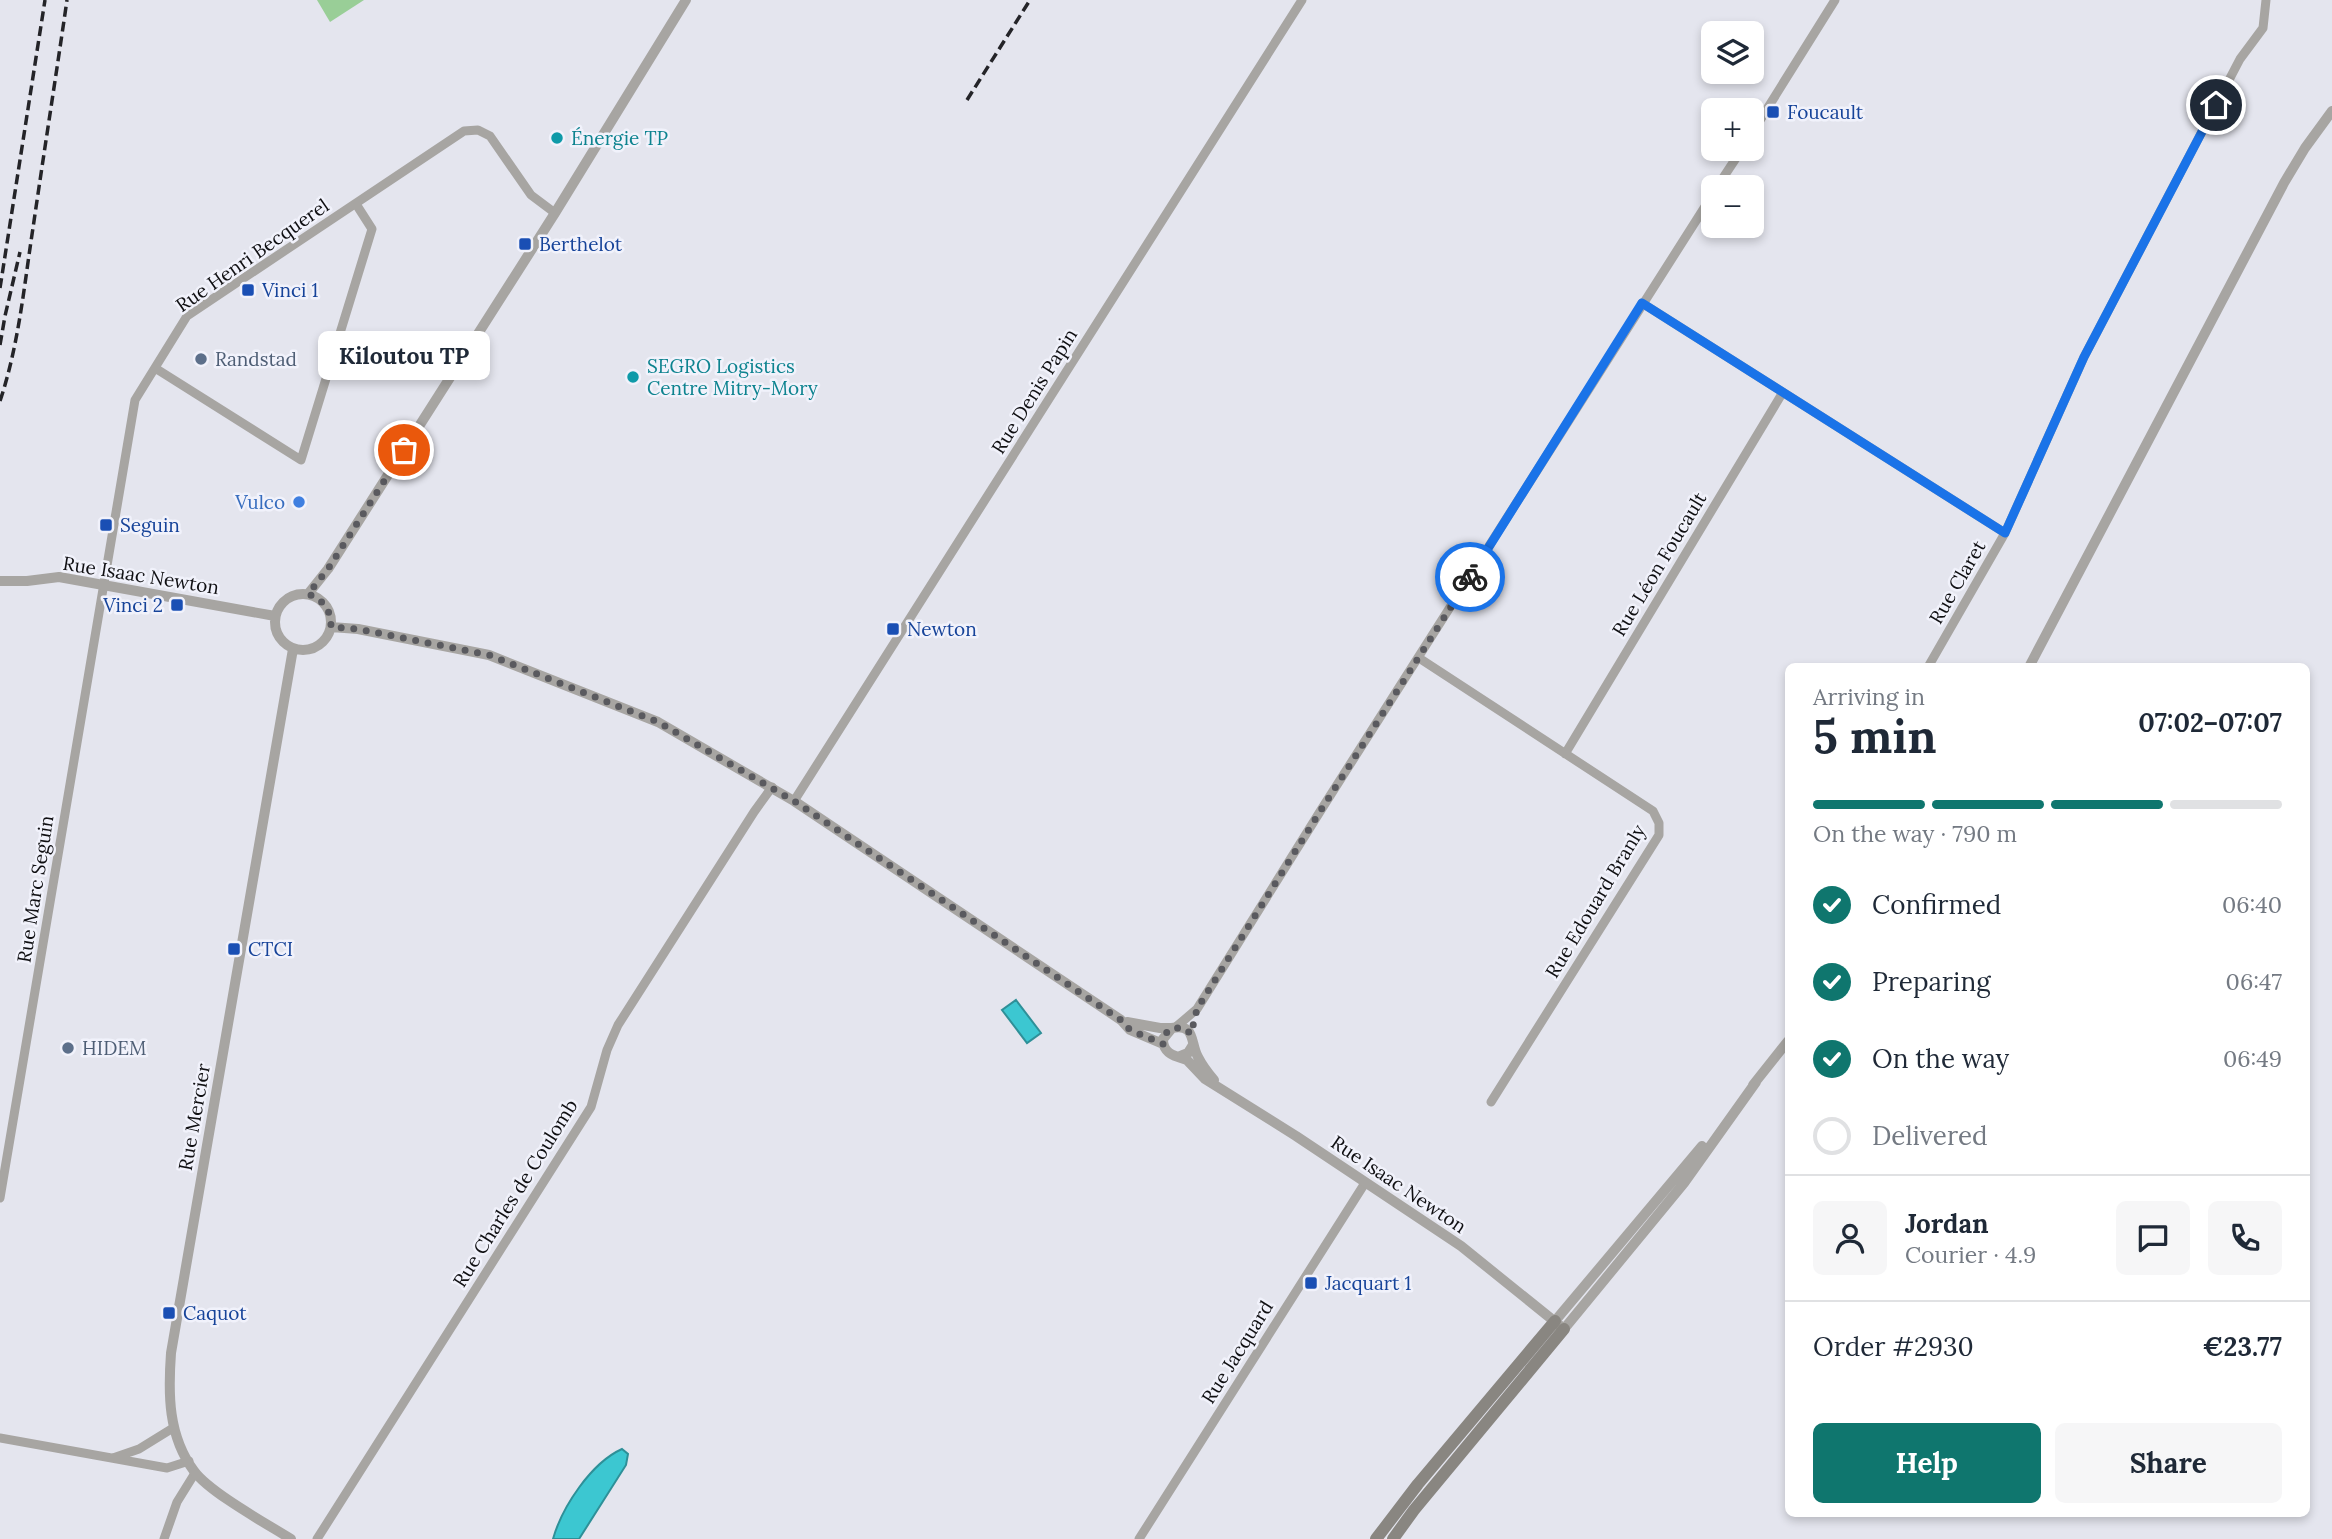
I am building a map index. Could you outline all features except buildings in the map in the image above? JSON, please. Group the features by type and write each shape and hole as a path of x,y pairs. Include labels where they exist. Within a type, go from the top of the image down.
{"main road":[{"path":"1376,1539 1418,1483 1559,1325"},
{"path":"1393,1539 1559,1325"}],"street":[{"path":"308,594 334,560 555,213 686,0"},
{"name":"Rue Denis Papin","path":"794,801 1302,0"},
{"path":"1764,114 1835,0"},
{"name":"Rue Claret","path":"1930,663 2005,533 2084,357 2240,59 2263,28 2266,0"},
{"path":"2031,663 2284,183 2332,111"},
{"name":"Rue Henri Becquerel","path":"104,585 135,400 187,316 470,129 485,132 490,136 531,195 555,213"},
{"path":"155,368 301,460 372,229 356,204"},
{"path":"1197,1009 1188,1053 1178,1057 1168,1053 1163,1044 1164,1035 1197,1009 1701,212"},
{"path":"1642,303 2005,533"},
{"name":"Rue Léon Foucault","path":"1564,754 1783,392"},
{"name":"Rue Isaac Newton","path":"0,581 59,577 275,616"},
{"name":"Rue Marc Seguin","path":"0,1198 104,585"},
{"path":"308,594 323,602 331,618 331,627 321,644 302,650 293,649 279,638 275,630 275,616 281,603 289,597 308,594"},
{"path":"331,627 358,629 489,655 658,722 794,801 1121,1020 1130,1030 1163,1044"},
{"name":"Rue Mercier","path":"291,1539 195,1473 173,1428 168,1393 171,1353 293,649"},
{"name":"Rue Edouard Branly","path":"1419,658 1653,811 1659,823 1659,835 1491,1102"},
{"name":"Rue Charles de Coulomb","path":"317,1539 591,1107 607,1051 618,1025 772,788"},
{"path":"1121,1020 1137,1025 1184,1028 1192,1040"},
{"name":"Rue Isaac Newton","path":"1192,1040 1196,1054 1218,1085"},
{"path":"1559,1325 1785,1045"},
{"name":"Rue Isaac Newton","path":"1178,1057 1187,1060 1205,1079 1461,1246 1559,1325"},
{"name":"Rue Jacquard","path":"1139,1539 1365,1183"},
{"path":"110,1459 139,1449 173,1428"},
{"path":"0,1438 167,1468 189,1461"},
{"path":"164,1539 177,1502 195,1473"}],"green space":[{"path":"317,0 364,0 330,22"}],"water":[{"path":"1016,1000 1041,1033 1027,1043 1002,1010"},
{"path":"622,1449 628,1454 626,1465 579,1539 553,1539 563,1513 579,1487 599,1464"}],"railway":[{"path":"0,288 45,0"},
{"path":"0,401 20,315 67,0"},
{"path":"967,100 1030,0"},
{"path":"0,345 20,252"}],"way so far":[{"path":"404,450 328,569 308,594 323,602 331,618 331,627 358,629 489,655 658,722 794,801 1121,1020 1130,1030 1163,1044 1167,1031 1177,1026 1191,1034 1197,1009 1470,577"}],"place":[{"name":"Foucault","path":"1773,112"},
{"name":"Énergie TP","path":"557,138"},
{"name":"Berthelot","path":"525,244"},
{"name":"Vinci 1","path":"248,290"},
{"name":"Randstad","path":"201,359"},
{"name":"SEGRO Logistics Centre Mitry-Mory","path":"633,377"},
{"name":"Kiloutou TP","path":"404,450"},
{"name":"Vulco","path":"299,502"},
{"name":"Seguin","path":"106,525"},
{"name":"Vinci 2","path":"177,605"},
{"name":"Newton","path":"893,629"},
{"name":"CTCI","path":"234,949"},
{"name":"HIDEM","path":"68,1048"},
{"name":"Jacquart 1","path":"1311,1283"},
{"name":"Caquot","path":"169,1313"}],"route":[{"path":"1470,577 1642,303 2005,533 2084,357 2216,105"}]}
